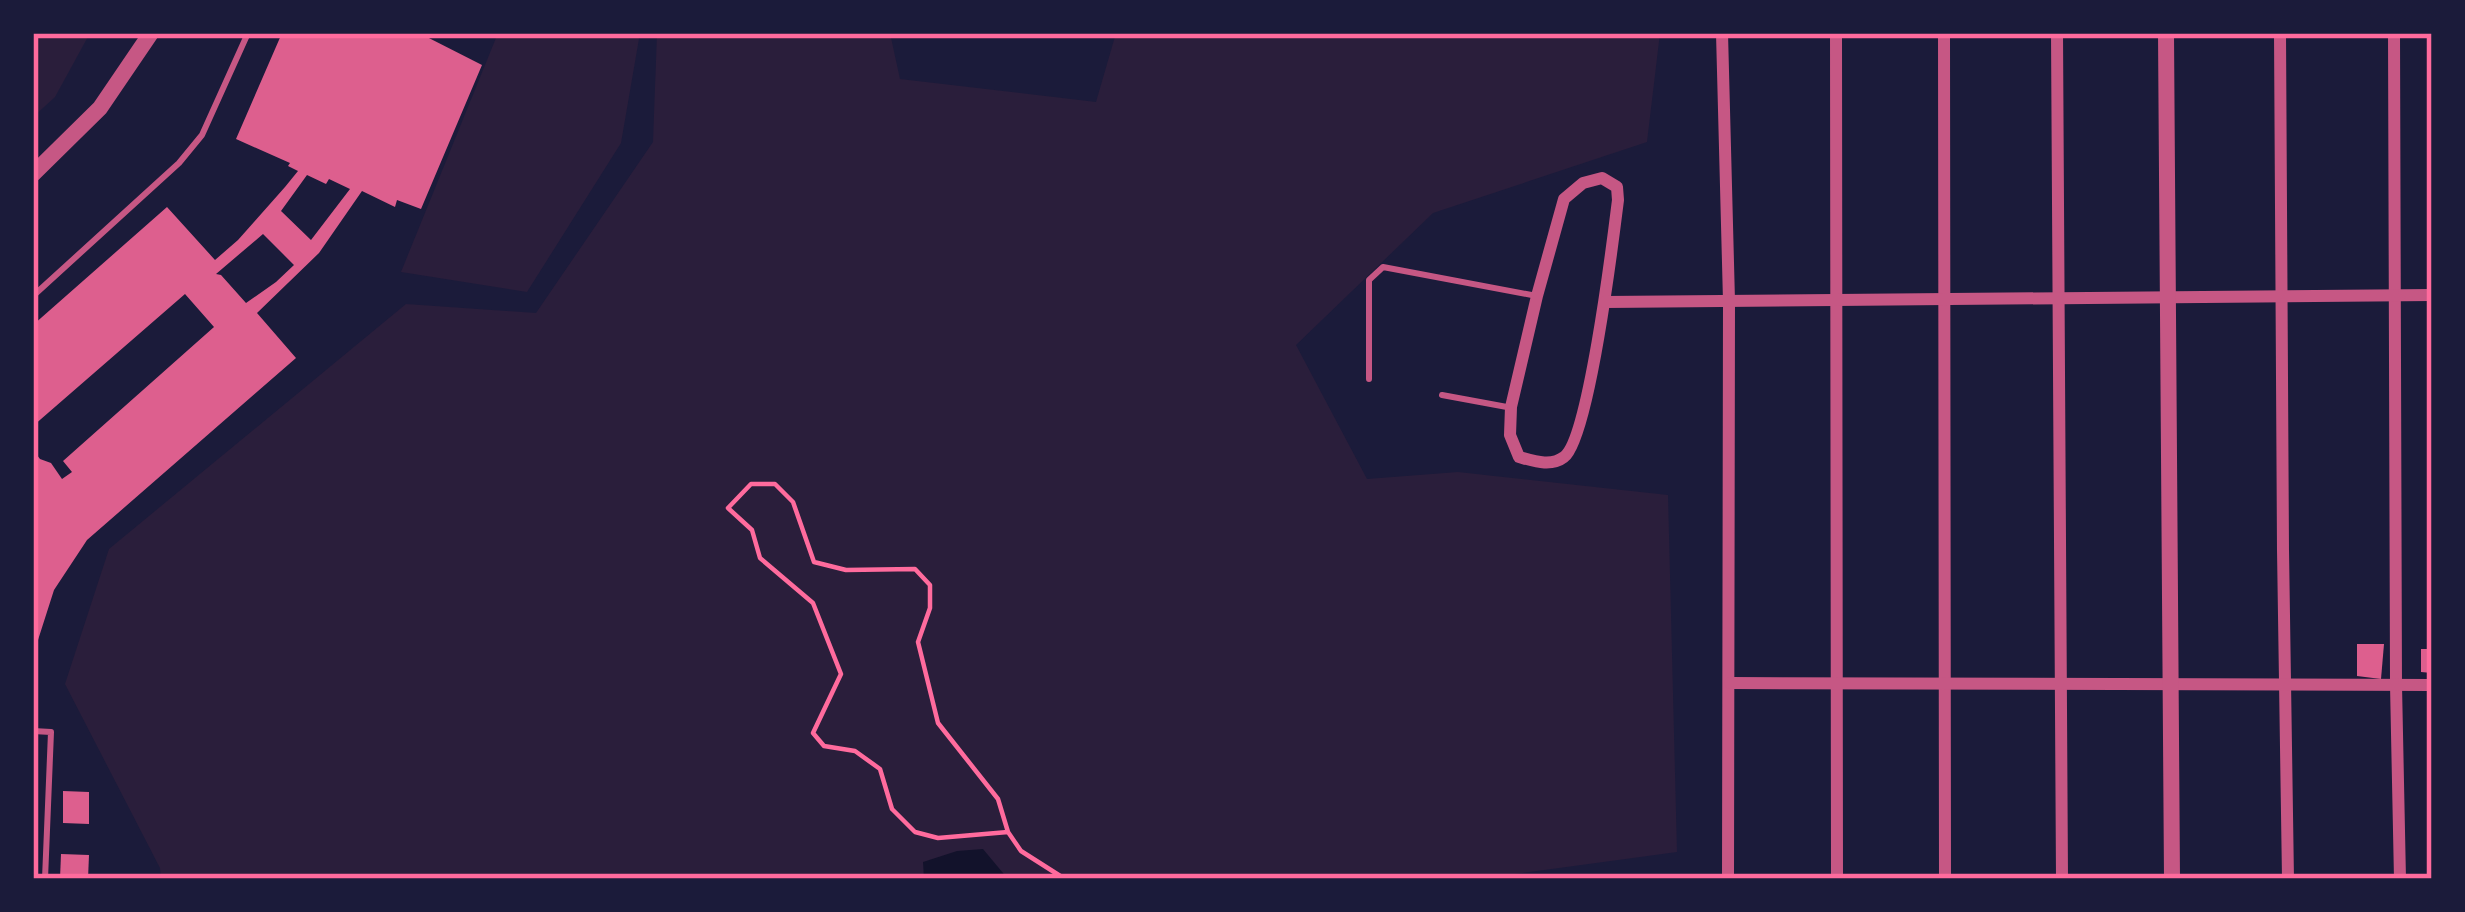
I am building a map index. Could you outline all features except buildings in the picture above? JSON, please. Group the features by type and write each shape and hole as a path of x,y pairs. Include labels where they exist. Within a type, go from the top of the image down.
{"street":[{"path":"33,174 100,108 152,33"},
{"path":"1722,33 1729,301 1728,879"},
{"path":"1836,33 1837,879"},
{"path":"1944,33 1945,879"},
{"path":"2057,33 2062,879"},
{"path":"2166,33 2171,879"},
{"path":"2280,33 2288,879"},
{"path":"2394,33 2400,879"},
{"path":"1602,178 1617,187 1605,302 1580,425 1570,452 1561,460 1541,464 1520,457 1510,435 1511,407 1537,296 1564,199 1583,183 1602,178"},
{"path":"1605,302 2432,295"},
{"path":"1730,683 2432,686"}],"lane":[{"path":"33,296 191,149 202,135 248,33"},
{"path":"1370,379 1369,280 1383,267 1537,296"},
{"path":"1442,395 1511,407"},
{"path":"33,731 51,732 45,879"}],"path":[{"path":"1008,832 938,838 915,832 892,809 880,769 855,751 824,746 812,733 841,674 812,603 760,558 752,530 728,508 751,484 775,484 793,502 814,562 846,570 915,569 930,585 930,608 918,642 938,723 998,799 1008,832 1021,851 1065,879"}],"shaded area":[{"path":"33,33 90,33 55,97 33,117"},
{"path":"498,33 640,33 621,143 527,292 401,272"},
{"path":"657,33 890,33 900,79 1096,102 1116,33 1660,33 1647,142 1433,213 1296,345 1367,479 1458,472 1668,495 1677,852 1478,879 161,879 160,868 65,684 109,549 406,304 536,313 653,142"},
{"path":"983,849 1008,879 924,879 923,862"}]}
